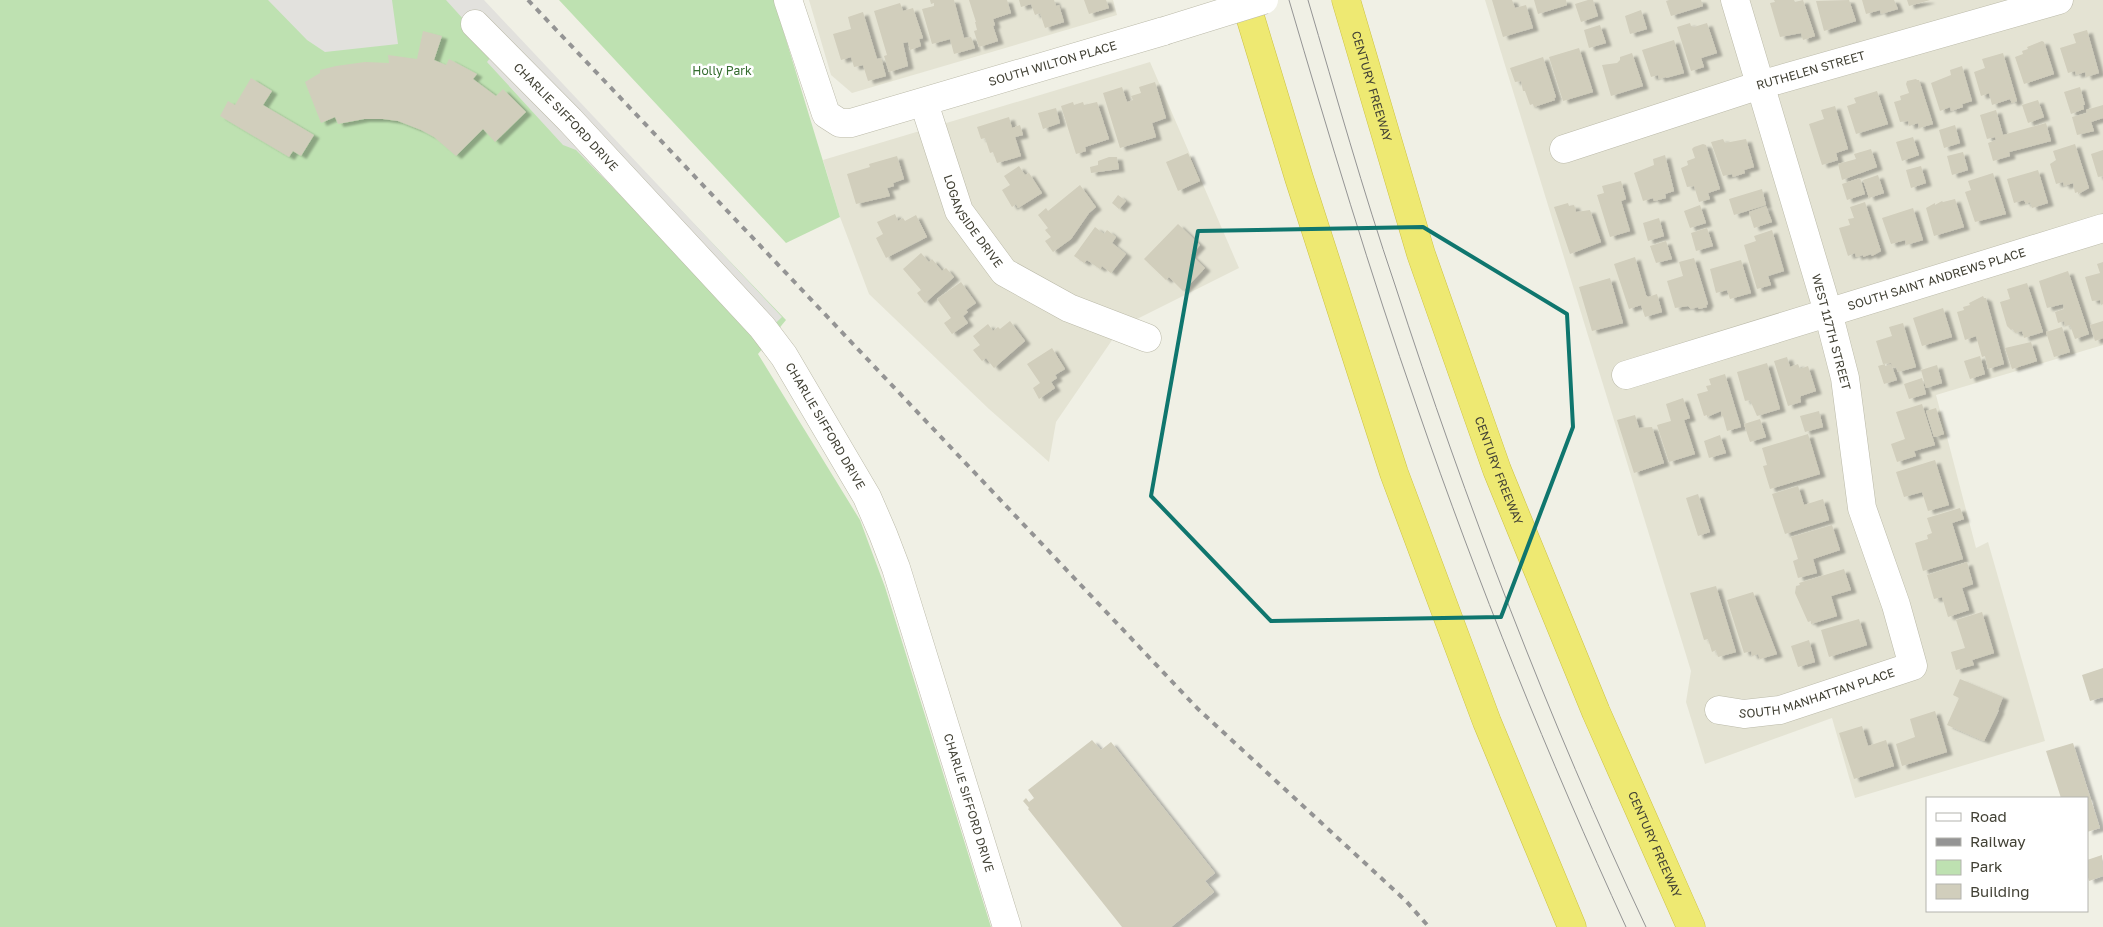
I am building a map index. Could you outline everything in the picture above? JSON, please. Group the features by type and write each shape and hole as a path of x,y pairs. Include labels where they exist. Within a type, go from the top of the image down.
{"highway":[{"path":"1245,0 1299,178 1394,474 1487,722 1572,927"},
{"name":"CENTURY FREEWAY","path":"1346,0 1421,254 1496,470 1596,712 1690,927"}],"street":[{"name":"SOUTH WILTON PLACE","path":"788,0 826,114 840,123 851,124 1264,0"},
{"name":"WEST 117TH STREET","path":"1735,0 1828,312 1845,378 1862,508 1896,605 1913,666"},
{"name":"RUTHELEN STREET","path":"1564,149 1760,85 2059,0"},
{"name":"CHARLIE SIFFORD DRIVE","path":"475,24 570,120 762,327 784,356 863,489 896,568 1007,927"},
{"name":"LOGANSIDE DRIVE","path":"924,103 959,211 1004,272 1069,308 1147,338"},
{"name":"SOUTH SAINT ANDREWS PLACE","path":"1626,375 2103,228"},
{"name":"SOUTH MANHATTAN PLACE","path":"1719,710 1744,714 1780,710 1913,666"}],"highlighted area":[{"path":"1423,227 1567,314 1573,427 1501,617 1271,621 1151,496 1198,231"}],"shaded area":[{"path":"268,0 392,0 398,44 325,52 307,40"},
{"path":"446,0 484,0 782,317 760,338 576,150 563,145 487,62 494,53"},
{"path":"809,0 1113,0 1117,15 852,93 831,75"},
{"path":"1485,0 2103,0 2103,345 1936,395 1976,548 1988,542 2045,741 1855,798 1832,718 1705,764 1686,702 1691,671"},
{"path":"1150,62 1239,268 1121,327 1056,422 1049,462 989,409 869,294 840,217 823,160"}],"green space":[{"path":"0,0 480,0 786,320 758,354 860,520 885,587 991,927 0,927"},
{"name":"Holly Park","path":"559,0 774,0 840,217 786,243"}],"building":[{"path":"930,0 954,0 964,38 971,37 975,48 954,54 950,39 932,44 922,9 934,6 934,3 931,4"},
{"path":"969,0 1007,0 1011,13 993,19 995,25 993,26 998,41 979,47 974,31 977,30 976,22"},
{"path":"1019,0 1054,0 1056,6 1059,5 1064,22 1045,28 1040,13 1035,15 1031,4 1021,7"},
{"path":"1084,0 1106,0 1109,8 1089,14"},
{"path":"1492,0 1512,0 1515,8 1526,5 1533,28 1503,37"},
{"path":"1534,0 1566,0 1567,5 1538,14"},
{"path":"1593,0 1598,16 1581,22 1575,4"},
{"path":"1701,0 1703,6 1671,16 1666,1"},
{"path":"1774,0 1794,0 1795,2 1803,0 1815,36 1803,40 1801,33 1780,37 1770,3 1775,2"},
{"path":"1849,0 1856,21 1824,31 1816,1"},
{"path":"1862,0 1894,0 1898,9 1881,14 1880,10 1866,14"},
{"path":"1907,0 1930,0 1909,6"},
{"path":"900,3 903,11 913,8 923,38 919,39 921,46 910,50 908,42 903,43 908,66 889,72 884,56 887,55 874,11"},
{"path":"1641,10 1647,29 1630,34 1625,16"},
{"path":"863,12 877,59 881,58 886,76 868,81 863,65 854,67 851,57 841,60 833,34 851,29 848,17"},
{"path":"1690,23 1694,27 1707,23 1717,53 1701,58 1704,67 1691,71 1677,27"},
{"path":"1600,25 1606,43 1589,48 1584,30"},
{"path":"2087,30 2099,73 2086,77 2085,72 2076,75 2075,71 2068,73 2060,48 2076,43 2073,34"},
{"path":"423,31 442,36 434,60 446,65 449,59 477,74 473,79 496,96 503,89 526,112 495,142 483,129 456,156 434,137 398,121 364,119 338,124 335,117 321,123 305,82 320,73 320,70 336,66 365,62 389,63 388,55 417,59"},
{"path":"1674,40 1684,73 1659,79 1658,75 1651,77 1642,50"},
{"path":"2042,41 2044,42 2054,74 2024,84 2015,57 2023,54 2022,51 2028,49 2027,47"},
{"path":"1579,48 1593,92 1563,101 1549,57"},
{"path":"1632,53 1643,86 1611,96 1602,65 1617,63 1620,57"},
{"path":"2003,53 2017,101 2012,103 2010,99 1992,105 1989,93 1981,96 1974,72 1985,68 1982,59"},
{"path":"1543,57 1556,97 1554,98 1555,100 1534,107 1533,104 1530,105 1525,91 1523,91 1521,81 1515,82 1510,68"},
{"path":"1962,66 1972,101 1962,104 1963,107 1951,111 1950,107 1940,111 1931,83 1951,75 1950,70"},
{"path":"251,78 272,91 263,105 314,135 301,156 293,151 289,157 220,116 228,101 235,105"},
{"path":"1919,80 1933,124 1919,128 1918,123 1909,126 1908,121 1900,122 1894,102 1901,100 1900,96 1909,93 1907,81"},
{"path":"1155,82 1166,118 1152,123 1156,137 1120,148 1103,93 1122,87 1127,102 1133,100 1131,96 1141,93 1139,87"},
{"path":"2080,87 2085,105 2083,105 2084,109 2071,114 2064,92"},
{"path":"1877,91 1888,124 1856,134 1847,106 1856,103 1854,98"},
{"path":"2038,100 2044,117 2028,123 2022,105"},
{"path":"1073,102 1074,105 1083,102 1084,105 1097,102 1109,139 1085,147 1086,151 1076,154 1061,106"},
{"path":"2103,105 2103,118 2091,122 2094,131 2077,135 2072,117 2087,113 2086,110"},
{"path":"1835,106 1848,149 1836,153 1838,160 1822,165 1809,124 1824,119 1821,110"},
{"path":"1056,108 1060,123 1043,129 1038,113"},
{"path":"1996,110 2003,135 2046,123 2051,141 2009,152 2010,156 1993,161 1988,143 1996,140 1995,137 1987,139 1980,115"},
{"path":"1009,117 1012,128 1020,125 1023,135 1015,137 1021,156 997,163 993,152 990,153 985,138 981,139 977,127"},
{"path":"1955,125 1960,143 1944,148 1939,130"},
{"path":"1913,137 1919,155 1902,161 1896,142"},
{"path":"1723,139 1725,143 1746,139 1754,167 1744,170 1745,173 1733,177 1732,174 1723,176 1711,142"},
{"path":"1703,144 1706,145 1720,189 1708,193 1710,199 1699,202 1694,186 1687,187 1681,168 1688,165 1687,161 1695,158 1692,149"},
{"path":"2075,144 2089,188 2078,194 2078,192 2075,193 2073,183 2064,186 2063,182 2056,184 2050,164 2056,160 2053,151"},
{"path":"1871,149 1877,167 1842,180 1838,164 1856,159 1854,154"},
{"path":"2103,150 2103,176 2098,177 2091,154"},
{"path":"1963,152 1968,170 1952,175 1947,156"},
{"path":"1188,153 1200,181 1178,191 1166,162"},
{"path":"1665,155 1674,191 1665,194 1666,198 1654,201 1653,198 1643,201 1634,173 1654,165 1653,159"},
{"path":"897,156 904,179 893,183 894,186 887,188 890,196 856,204 847,174 870,167 869,164"},
{"path":"1109,157 1117,157 1119,169 1091,173 1090,167 1098,165 1098,161"},
{"path":"1019,166 1025,175 1029,173 1042,193 1018,208 1016,204 1012,207 1002,190 1010,185 1004,176"},
{"path":"1921,166 1926,183 1911,188 1906,170"},
{"path":"2038,170 2048,203 2032,208 2030,202 2026,204 2024,200 2014,203 2007,179"},
{"path":"1993,173 2006,214 1975,222 1965,192 1971,190 1968,181"},
{"path":"1878,175 1884,193 1869,198 1863,180"},
{"path":"1860,178 1865,194 1847,200 1842,184"},
{"path":"1621,181 1626,199 1621,201 1630,231 1610,237 1597,195 1604,193 1602,186"},
{"path":"1080,185 1096,207 1089,213 1071,239 1053,252 1045,241 1051,237 1045,230 1048,228 1038,215 1046,208 1048,211"},
{"path":"1762,189 1766,205 1734,215 1729,199"},
{"path":"1118,195 1126,201 1119,209 1112,203"},
{"path":"1955,199 1964,227 1934,236 1926,208 1935,203 1935,205 1942,201"},
{"path":"1865,202 1881,251 1872,256 1871,254 1856,257 1855,253 1848,256 1839,228 1850,225 1848,219 1854,218 1850,207"},
{"path":"1568,203 1569,206 1574,205 1576,212 1590,210 1601,242 1570,254 1554,207"},
{"path":"1700,205 1706,223 1690,228 1684,211"},
{"path":"1766,206 1772,222 1754,228 1749,212"},
{"path":"1913,208 1923,240 1906,245 1905,240 1891,244 1882,218"},
{"path":"895,214 898,221 903,218 905,221 916,215 927,237 886,258 876,238 883,234 877,222"},
{"path":"1659,218 1664,236 1648,241 1643,223"},
{"path":"1178,224 1200,245 1191,255 1205,268 1183,291 1169,277 1166,280 1144,259"},
{"path":"1095,227 1104,234 1107,230 1116,237 1112,243 1126,254 1111,273 1102,266 1100,269 1087,260 1084,263 1074,256"},
{"path":"1707,228 1713,246 1696,251 1691,233"},
{"path":"1772,230 1784,271 1768,276 1771,285 1757,289 1744,245 1756,241 1754,236"},
{"path":"1666,241 1672,259 1656,263 1650,246"},
{"path":"921,253 929,262 932,259 942,271 946,268 954,277 925,303 917,293 921,290 903,269"},
{"path":"1635,257 1646,295 1648,297 1657,294 1662,312 1645,317 1641,305 1629,309 1614,264"},
{"path":"1694,258 1708,304 1706,305 1707,307 1699,309 1698,307 1691,309 1688,306 1675,308 1667,281 1683,276 1679,262"},
{"path":"1741,260 1751,293 1730,299 1727,290 1716,293 1710,269"},
{"path":"2103,262 2103,304 2101,305 2100,300 2092,301 2085,277 2100,273 2097,264"},
{"path":"2068,271 2089,334 2075,339 2070,325 2065,326 2064,321 2058,323 2055,312 2064,309 2063,304 2047,308 2039,281"},
{"path":"1610,278 1623,323 1592,331 1579,287"},
{"path":"961,282 976,303 966,310 968,312 963,316 968,323 952,334 944,323 951,318 937,299"},
{"path":"2027,283 2043,332 2024,338 2022,331 2015,333 2013,329 2011,330 2007,326 2000,302 2010,299 2007,289"},
{"path":"1983,296 1986,298 2004,364 1988,369 1985,356 1982,357 1976,336 1965,340 1957,312 1964,310 1963,307 1970,305 1969,303"},
{"path":"1943,308 1952,337 1922,346 1913,318"},
{"path":"1010,321 1025,341 994,368 986,358 982,361 973,350 980,345 973,336 988,324 993,331 998,327 1000,329"},
{"path":"2103,321 2103,338 2095,341 2090,325"},
{"path":"1903,323 1916,367 1898,372 1891,363 1883,364 1876,341 1892,336 1889,327"},
{"path":"2062,327 2070,352 2054,357 2046,332"},
{"path":"2031,342 2037,361 2012,369 2005,348"},
{"path":"1052,348 1065,369 1055,375 1057,378 1051,382 1055,388 1039,399 1033,388 1040,383 1027,364"},
{"path":"1980,356 1985,374 1970,379 1964,361"},
{"path":"1787,357 1790,367 1798,364 1800,369 1808,366 1816,391 1801,396 1801,402 1788,406 1774,361"},
{"path":"1767,363 1780,409 1757,416 1750,400 1745,401 1737,372"},
{"path":"1885,364 1885,366 1891,364 1897,380 1884,384 1878,366"},
{"path":"1937,365 1942,383 1926,388 1921,370"},
{"path":"1725,374 1741,427 1727,431 1723,416 1721,417 1721,411 1707,417 1707,415 1704,416 1697,394 1708,391 1706,386 1711,385 1709,379"},
{"path":"1922,378 1926,394 1909,399 1904,384"},
{"path":"1683,398 1690,418 1684,420 1695,454 1669,462 1657,425 1671,421 1666,404"},
{"path":"1922,404 1935,445 1914,451 1916,456 1897,462 1891,444 1905,439 1896,412"},
{"path":"1936,408 1944,434 1934,437 1926,411"},
{"path":"1819,411 1823,427 1805,432 1800,416"},
{"path":"1635,415 1639,428 1652,427 1664,463 1634,473 1617,420"},
{"path":"1760,419 1766,437 1750,442 1744,424"},
{"path":"1808,434 1820,474 1770,489 1763,466 1767,465 1762,448"},
{"path":"1720,435 1726,453 1709,458 1704,441"},
{"path":"1935,460 1949,505 1928,511 1922,492 1904,497 1896,472"},
{"path":"1798,486 1804,505 1823,499 1829,520 1785,534 1772,494"},
{"path":"1698,494 1710,532 1698,536 1686,498"},
{"path":"1960,508 1964,519 1952,523 1963,559 1923,571 1915,543 1928,539 1927,535 1932,533 1927,518"},
{"path":"1832,525 1840,550 1813,559 1817,573 1798,578 1793,561 1798,559 1791,537"},
{"path":"1967,562 1973,584 1962,588 1969,610 1948,617 1942,597 1934,599 1927,575"},
{"path":"1844,569 1851,590 1831,596 1837,616 1811,624 1811,621 1808,622 1795,593 1796,586 1800,585 1799,583"},
{"path":"1716,586 1736,652 1718,657 1716,650 1712,652 1708,639 1704,640 1690,593"},
{"path":"1753,592 1777,654 1760,659 1758,654 1752,656 1751,651 1744,653 1727,600"},
{"path":"1982,612 1994,653 1972,660 1974,665 1956,670 1951,652 1965,648 1956,620"},
{"path":"1859,619 1867,645 1829,657 1821,630"},
{"path":"1809,640 1815,662 1798,667 1791,646"},
{"path":"2103,668 2103,697 2090,701 2082,675"},
{"path":"1960,679 2003,697 1984,741 1947,725 1959,698 1953,695"},
{"path":"1935,711 1947,752 1902,766 1896,744 1915,737 1910,719"},
{"path":"1862,726 1868,746 1886,740 1894,766 1854,779 1839,733"},
{"path":"1092,740 1101,750 1111,742 1215,873 1205,881 1214,892 1171,927 1122,927 1023,801 1026,798 1029,802 1034,798 1028,790"},
{"path":"2073,743 2100,828 2088,832 2088,797 2061,797 2046,751"},
{"path":"2102,855 2103,876 2089,881 2088,860"}],"tram line":[{"path":"1289,0 1366,255 1440,473 1515,670 1569,799 1626,927"},
{"path":"1308,0 1383,250 1450,448 1542,690 1575,770 1646,927"}],"railway":[{"path":"528,0 1197,708 1406,901 1429,927"}]}
